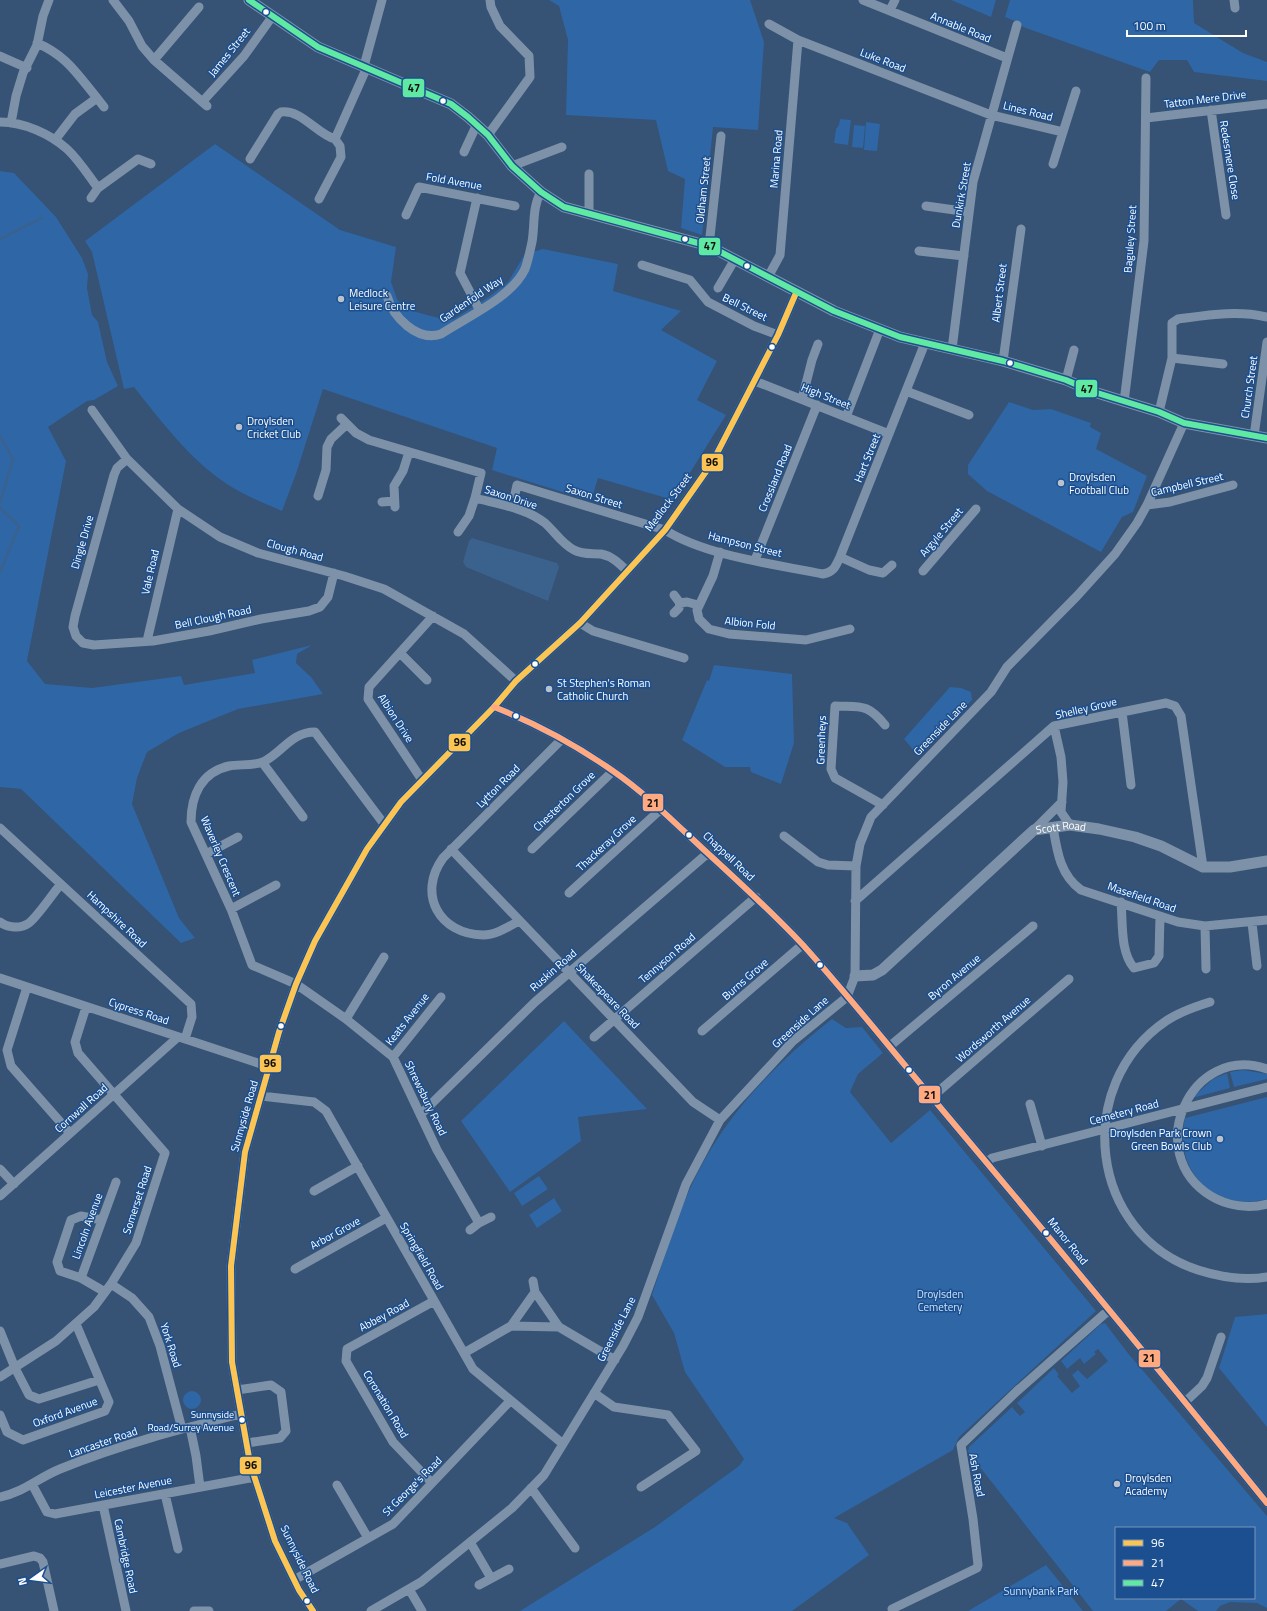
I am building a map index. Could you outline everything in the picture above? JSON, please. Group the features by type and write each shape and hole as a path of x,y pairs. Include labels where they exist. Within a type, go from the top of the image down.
{"street":[{"path":"11,123 16,96 38,43 43,16 49,0"},
{"path":"113,0 128,21 142,46 154,60 199,7"},
{"path":"249,0 318,47 450,104 477,124 488,135 512,166 541,192 564,207 708,246 841,315 900,337 1003,361 1066,380 1124,402 1159,412 1184,423 1267,438"},
{"path":"335,139 365,66 382,0"},
{"path":"488,135 530,77 529,56 500,26 491,7 490,0"},
{"name":"Annable Road","path":"863,0 1006,58"},
{"path":"890,10 895,0"},
{"name":"James Street","path":"154,60 205,104 244,56 272,17"},
{"name":"Luke Road","path":"769,24 798,40 991,115"},
{"name":"Dunkirk Street","path":"952,349 973,182 1006,58 1017,25"},
{"name":"Marina Road","path":"768,277 780,255 798,40"},
{"path":"38,43 67,60 104,107"},
{"path":"0,56 27,68"},
{"name":"Baguley Street","path":"1124,402 1144,241 1146,78"},
{"name":"Lines Road","path":"991,115 1063,132 1076,91"},
{"path":"55,140 75,114 97,98"},
{"name":"Tatton Mere Drive","path":"1146,118 1266,104"},
{"name":"Redesmere Close","path":"1211,110 1226,215"},
{"path":"250,159 278,114 282,112 294,113 327,137 335,139 340,146 341,157 318,199"},
{"path":"0,122 11,123 44,133 55,140 68,149 98,188"},
{"path":"464,152 477,124"},
{"path":"1053,164 1063,132"},
{"name":"Oldham Street","path":"708,246 721,136"},
{"path":"512,166 562,146"},
{"path":"91,198 98,188 138,159 151,164"},
{"path":"589,174 589,214"},
{"name":"Fold Avenue","path":"406,215 419,187 515,206"},
{"name":"Gardenfold Way","path":"387,296 394,312 407,326 416,331 434,336 441,334 498,298 514,285 525,268 532,240 536,200 541,192"},
{"path":"476,198 460,273 479,309"},
{"path":"926,206 969,212"},
{"name":"Albert Street","path":"1003,361 1021,229"},
{"path":"919,251 964,256"},
{"path":"718,288 735,259"},
{"name":"Bell Street","path":"642,265 690,280 708,302 754,326 778,335"},
{"name":"Medlock Street","path":"494,707 516,681 580,623 665,530 712,463 778,335 796,293"},
{"path":"1159,412 1172,358 1172,323 1178,319 1227,313 1252,314 1267,317"},
{"path":"846,417 880,329"},
{"name":"Church Street","path":"1254,436 1265,380 1267,342"},
{"name":"Hart Street","path":"823,574 834,570 840,557 925,343"},
{"path":"802,399 812,360 818,344"},
{"path":"1066,380 1074,350"},
{"path":"1172,358 1223,364"},
{"name":"High Street","path":"755,381 889,434"},
{"path":"906,391 969,415"},
{"name":"Crossland Road","path":"754,560 817,405"},
{"name":"Clough Road","path":"92,410 127,459 178,509 220,537 258,553 334,573 384,589 464,634 516,681"},
{"name":"Saxon Drive","path":"318,496 318,484 326,470 327,447 344,421 369,440 481,473 475,498 535,517 544,523 570,548 586,554 605,555 612,558 627,571"},
{"name":"Greenside Lane","path":"371,1611 421,1582 512,1508 544,1474 615,1360 638,1317 686,1184 720,1120 794,1041 846,997 855,976 856,866 860,844 871,817 991,692 1007,667 1077,596 1115,554 1137,523 1147,505 1184,423"},
{"path":"382,502 394,504 394,486 403,472 409,452"},
{"name":"Dingle Drive","path":"76,636 73,627 75,616 92,550 114,475 117,468 127,459"},
{"name":"Campbell Street","path":"1147,505 1170,502 1233,485"},
{"name":"Saxon Street","path":"516,490 665,530"},
{"path":"458,532 469,516 475,498"},
{"name":"Vale Road","path":"147,641 161,575 178,509"},
{"name":"Argyle Street","path":"923,571 976,509"},
{"name":"Hampson Street","path":"665,530 680,539 720,552 823,574"},
{"path":"680,603 687,602 698,605 713,576 720,552"},
{"path":"840,557 869,570 883,573 892,565"},
{"name":"Bell Clough Road","path":"76,636 82,643 94,645 147,641 310,611 320,607 328,597 334,573"},
{"path":"674,595 680,603"},
{"path":"674,613 679,608 680,603"},
{"name":"Albion Fold","path":"698,605 699,619 703,625 709,629 729,634 806,640 850,628"},
{"name":"Albion Drive","path":"422,780 368,700 369,687 433,616"},
{"path":"580,623 593,631 684,658"},
{"path":"400,653 428,680"},
{"name":"Shelley Grove","path":"855,901 1054,726 1166,704 1175,706 1181,716 1203,867"},
{"name":"Greenheys","path":"882,805 835,778 831,769 835,706 867,707 885,725"},
{"name":"Sunnyside Road","path":"313,1611 294,1580 275,1541 255,1477 241,1414 232,1362 231,1266 245,1152 279,1032 296,984 315,941 366,849 401,802 494,707"},
{"name":"Chappell Road","path":"494,707 523,718 562,739 613,771 660,810 756,897 802,945 846,997"},
{"path":"1122,712 1131,785"},
{"path":"1054,726 1061,757 1061,812 1070,825"},
{"name":"Waverley Crescent","path":"296,984 252,965 231,909 191,822 191,806 197,789 211,773 222,769 262,762 304,732 315,732 384,824"},
{"name":"Lytton Road","path":"520,921 502,931 484,935 466,933 447,924 435,908 430,888 436,867 451,850 562,739"},
{"path":"262,762 303,817"},
{"name":"Chesterton Grove","path":"532,848 613,771"},
{"path":"1034,830 1062,802"},
{"name":"Thackeray Grove","path":"569,893 660,810"},
{"name":"Scott Road","path":"855,976 873,975 882,970 1034,830 1070,825 1136,837 1161,846 1203,867 1230,867 1267,861"},
{"name":"Masefield Road","path":"1053,827 1058,854 1066,876 1081,890 1178,922 1205,926 1252,923 1267,920"},
{"name":"Hampshire Road","path":"0,828 190,1004 192,1017 181,1038"},
{"path":"784,836 818,862 856,866"},
{"path":"206,854 238,837"},
{"name":"Shakespeare Road","path":"451,850 693,1102 720,1120"},
{"name":"Ruskin Road","path":"421,1114 535,1002 708,853"},
{"path":"0,922 4,925 18,928 29,923 61,884"},
{"path":"231,909 276,885"},
{"name":"Tennyson Road","path":"594,1037 756,897"},
{"path":"1121,902 1125,950 1129,962 1134,968 1154,964 1159,956 1160,916"},
{"path":"1252,923 1257,966"},
{"name":"Byron Avenue","path":"890,1046 1033,926"},
{"path":"1205,926 1206,969"},
{"name":"Burns Grove","path":"702,1031 802,945"},
{"path":"346,1019 384,957"},
{"name":"Cypress Road","path":"0,978 270,1067"},
{"name":"Wordsworth Avenue","path":"932,1097 1069,979"},
{"name":"Shrewsbury Road","path":"296,984 346,1019 393,1057 437,1150 479,1223"},
{"path":"27,988 7,1050 10,1066 70,1133"},
{"name":"Keats Avenue","path":"393,1057 441,997"},
{"name":"Manor Road","path":"846,997 890,1046 987,1162 1267,1503"},
{"path":"1210,1002 1188,1009 1166,1021 1132,1053 1113,1093 1104,1130 1107,1166 1119,1200 1133,1223 1154,1245 1185,1265 1215,1275 1248,1278 1267,1277"},
{"name":"Somerset Road","path":"0,1377 56,1341 94,1307 112,1284 136,1243 165,1153 78,1053 75,1042 86,1007"},
{"name":"Cornwall Road","path":"0,1196 113,1095 181,1038"},
{"path":"1267,1069 1242,1066 1228,1068 1215,1073 1196,1087 1182,1109 1178,1129 1179,1153 1184,1168 1194,1183 1203,1191 1224,1203 1242,1206 1267,1204"},
{"name":"Cemetery Road","path":"987,1162 992,1158 1267,1087"},
{"name":"Springfield Road","path":"261,1096 314,1102 326,1111 473,1369 563,1444"},
{"path":"1030,1104 1042,1146"},
{"path":"314,1191 358,1166"},
{"path":"0,1169 14,1184"},
{"name":"Lincoln Avenue","path":"80,1278 116,1182"},
{"path":"102,1220 81,1216 71,1220 57,1262 60,1271 80,1278 105,1292"},
{"path":"470,1230 479,1223 491,1217"},
{"name":"Arbor Grove","path":"295,1269 386,1218"},
{"path":"533,1281 535,1292 559,1327 615,1360"},
{"name":"York Road","path":"112,1284 132,1298 149,1317 196,1456 200,1487"},
{"path":"464,1353 511,1326 535,1292"},
{"name":"Abbey Road","path":"347,1349 434,1301"},
{"name":"Ash Road","path":"892,1609 977,1568 978,1565 973,1519 961,1445 1017,1391 1109,1310"},
{"name":"Oxford Avenue","path":"0,1415 7,1432 22,1440 105,1411 109,1402 76,1324"},
{"path":"511,1326 559,1327"},
{"path":"0,1331 15,1368 29,1395 39,1399 100,1380"},
{"path":"1185,1402 1202,1386 1221,1337"},
{"name":"Coronation Road","path":"347,1349 346,1361 393,1442 432,1483"},
{"path":"237,1390 271,1385 281,1392 286,1431 280,1438 247,1443"},
{"path":"594,1393 614,1407 668,1415 696,1450 641,1487"},
{"name":"St George's Road","path":"294,1580 393,1524 510,1400"},
{"name":"Lancaster Road","path":"0,1498 15,1494 60,1469 139,1442 241,1414"},
{"name":"Leicester Avenue","path":"32,1484 47,1512 55,1514 255,1477"},
{"path":"337,1485 368,1538"},
{"path":"531,1488 575,1548"},
{"path":"165,1494 178,1549"},
{"name":"Cambridge Road","path":"103,1505 126,1611"},
{"path":"470,1542 491,1578"},
{"path":"0,1564 34,1556 40,1558 43,1562 54,1611"},
{"path":"480,1585 509,1569"},
{"path":"410,1588 422,1611"},
{"path":"194,1611 209,1611"}],"green space":[{"path":"549,0 750,0 764,42 758,130 713,127 702,235 681,228 685,179 668,171 656,120 566,115 568,40 559,6"},
{"path":"951,0 996,0 991,17"},
{"path":"1010,0 1193,0 1194,23 1243,53 1267,62 1267,81 1194,72 1187,60 1159,60 1150,72 1023,27 1020,23 1005,17"},
{"path":"840,119 851,120 848,145 834,143 836,129 839,125"},
{"path":"866,122 880,124 877,151 864,150"},
{"path":"854,125 865,126 863,148 852,147"},
{"path":"215,144 340,230 396,247 391,282 397,299 405,309 446,320 454,319 490,296 508,282 525,254 543,249 618,264 613,291 681,311 661,330 717,361 697,400 726,415 673,500 598,478 591,501 492,470 497,448 323,389 296,474 282,511 240,492 213,474 188,452 134,387 124,389 92,252 85,241"},
{"path":"0,171 14,173 56,217 82,258 88,274 87,288 92,315 98,322 107,362 118,386 94,400 87,401 48,427 66,461 27,661 45,684 92,688 181,676 184,685 255,673 252,660 312,645 297,654 296,663 311,677 323,694 238,709 179,733 147,752 137,778 132,804 179,918 195,938 181,943 21,789 0,787"},
{"name":"Droylsden Football Club","path":"1009,402 1033,410 1051,409 1091,423 1090,427 1101,433 1096,449 1147,476 1133,512 1122,517 1101,552 987,491 968,474 968,465"},
{"path":"714,665 792,674 794,743 781,784 751,772 750,767 725,767 682,740 707,680 709,681"},
{"path":"950,687 961,688 971,692 972,700 916,753 904,739"},
{"name":"Droylsden Cemetery","path":"832,1019 846,1028 862,1027 883,1053 858,1074 850,1092 891,1143 930,1110 1096,1311 959,1437 953,1450 834,1518 847,1523 869,1555 792,1611 520,1611 655,1527 739,1466 744,1459 685,1372 674,1333 652,1295 689,1190 723,1131 738,1110 773,1071"},
{"path":"564,1021 647,1109 578,1117 581,1141 510,1192 461,1121"},
{"path":"1243,1070 1267,1074 1267,1079 1234,1087 1230,1072"},
{"path":"1227,1073 1230,1088 1192,1098 1213,1079"},
{"path":"1267,1097 1267,1199 1248,1202 1230,1200 1215,1193 1202,1184 1192,1171 1185,1155 1183,1137 1185,1118"},
{"path":"539,1176 548,1189 522,1206 514,1193"},
{"path":"554,1198 562,1211 537,1228 529,1215"},
{"path":"1267,1314 1267,1427 1219,1368 1235,1317"},
{"name":"Droylsden Academy","path":"1105,1323 1127,1352 1267,1516 1267,1608 1257,1603 1230,1602 1220,1606 1216,1611 1198,1611 1181,1599 1166,1611 1093,1611 968,1452 969,1447 1012,1407 1020,1416 1025,1412 1017,1403 1054,1368 1059,1375 1057,1376 1072,1393 1080,1386 1072,1375 1078,1370 1087,1379 1108,1361 1098,1349 1094,1352 1096,1354 1084,1364 1080,1358 1067,1369 1061,1361 1101,1324"},
{"path":"192,1391 198,1394 201,1400 198,1406 192,1409 186,1406 183,1400 186,1394"},
{"name":"Sunnybank Park","path":"1046,1565 1083,1611 968,1611"}],"shaded area":[{"path":"472,538 557,563 559,567 548,601 466,567 463,562 469,541"}],"waterway":[{"path":"0,239 42,218"},
{"path":"0,436 13,459 0,503"},
{"path":"0,508 19,526 0,572"}],"transit line":[{"name":"47","path":"249,0 318,47 451,104 488,135 512,166 541,192 564,207 709,246 834,311 900,337 1003,361 1066,380 1094,392 1159,412 1184,423 1267,438"},
{"name":"96","path":"313,1611 299,1590 275,1541 250,1463 232,1362 231,1266 245,1152 279,1032 296,984 315,941 367,849 401,802 494,707 516,681 580,623 665,530 712,463 778,335 796,293"},
{"name":"21","path":"494,707 555,735 585,752 625,780 670,818 791,932 836,983 1018,1200 1267,1503"}],"place":[{"name":"Medlock Leisure Centre","path":"341,299"},
{"name":"Droylsden Cricket Club","path":"239,427"},
{"name":"Droylsden Football Club","path":"1061,483"},
{"name":"St Stephen's Roman Catholic Church","path":"549,689"},
{"name":"Droylsden Park Crown Green Bowls Club","path":"1220,1139"},
{"name":"Sunnyside Road/Surrey Avenue","path":"242,1420"},
{"name":"Droylsden Academy","path":"1117,1484"}]}
